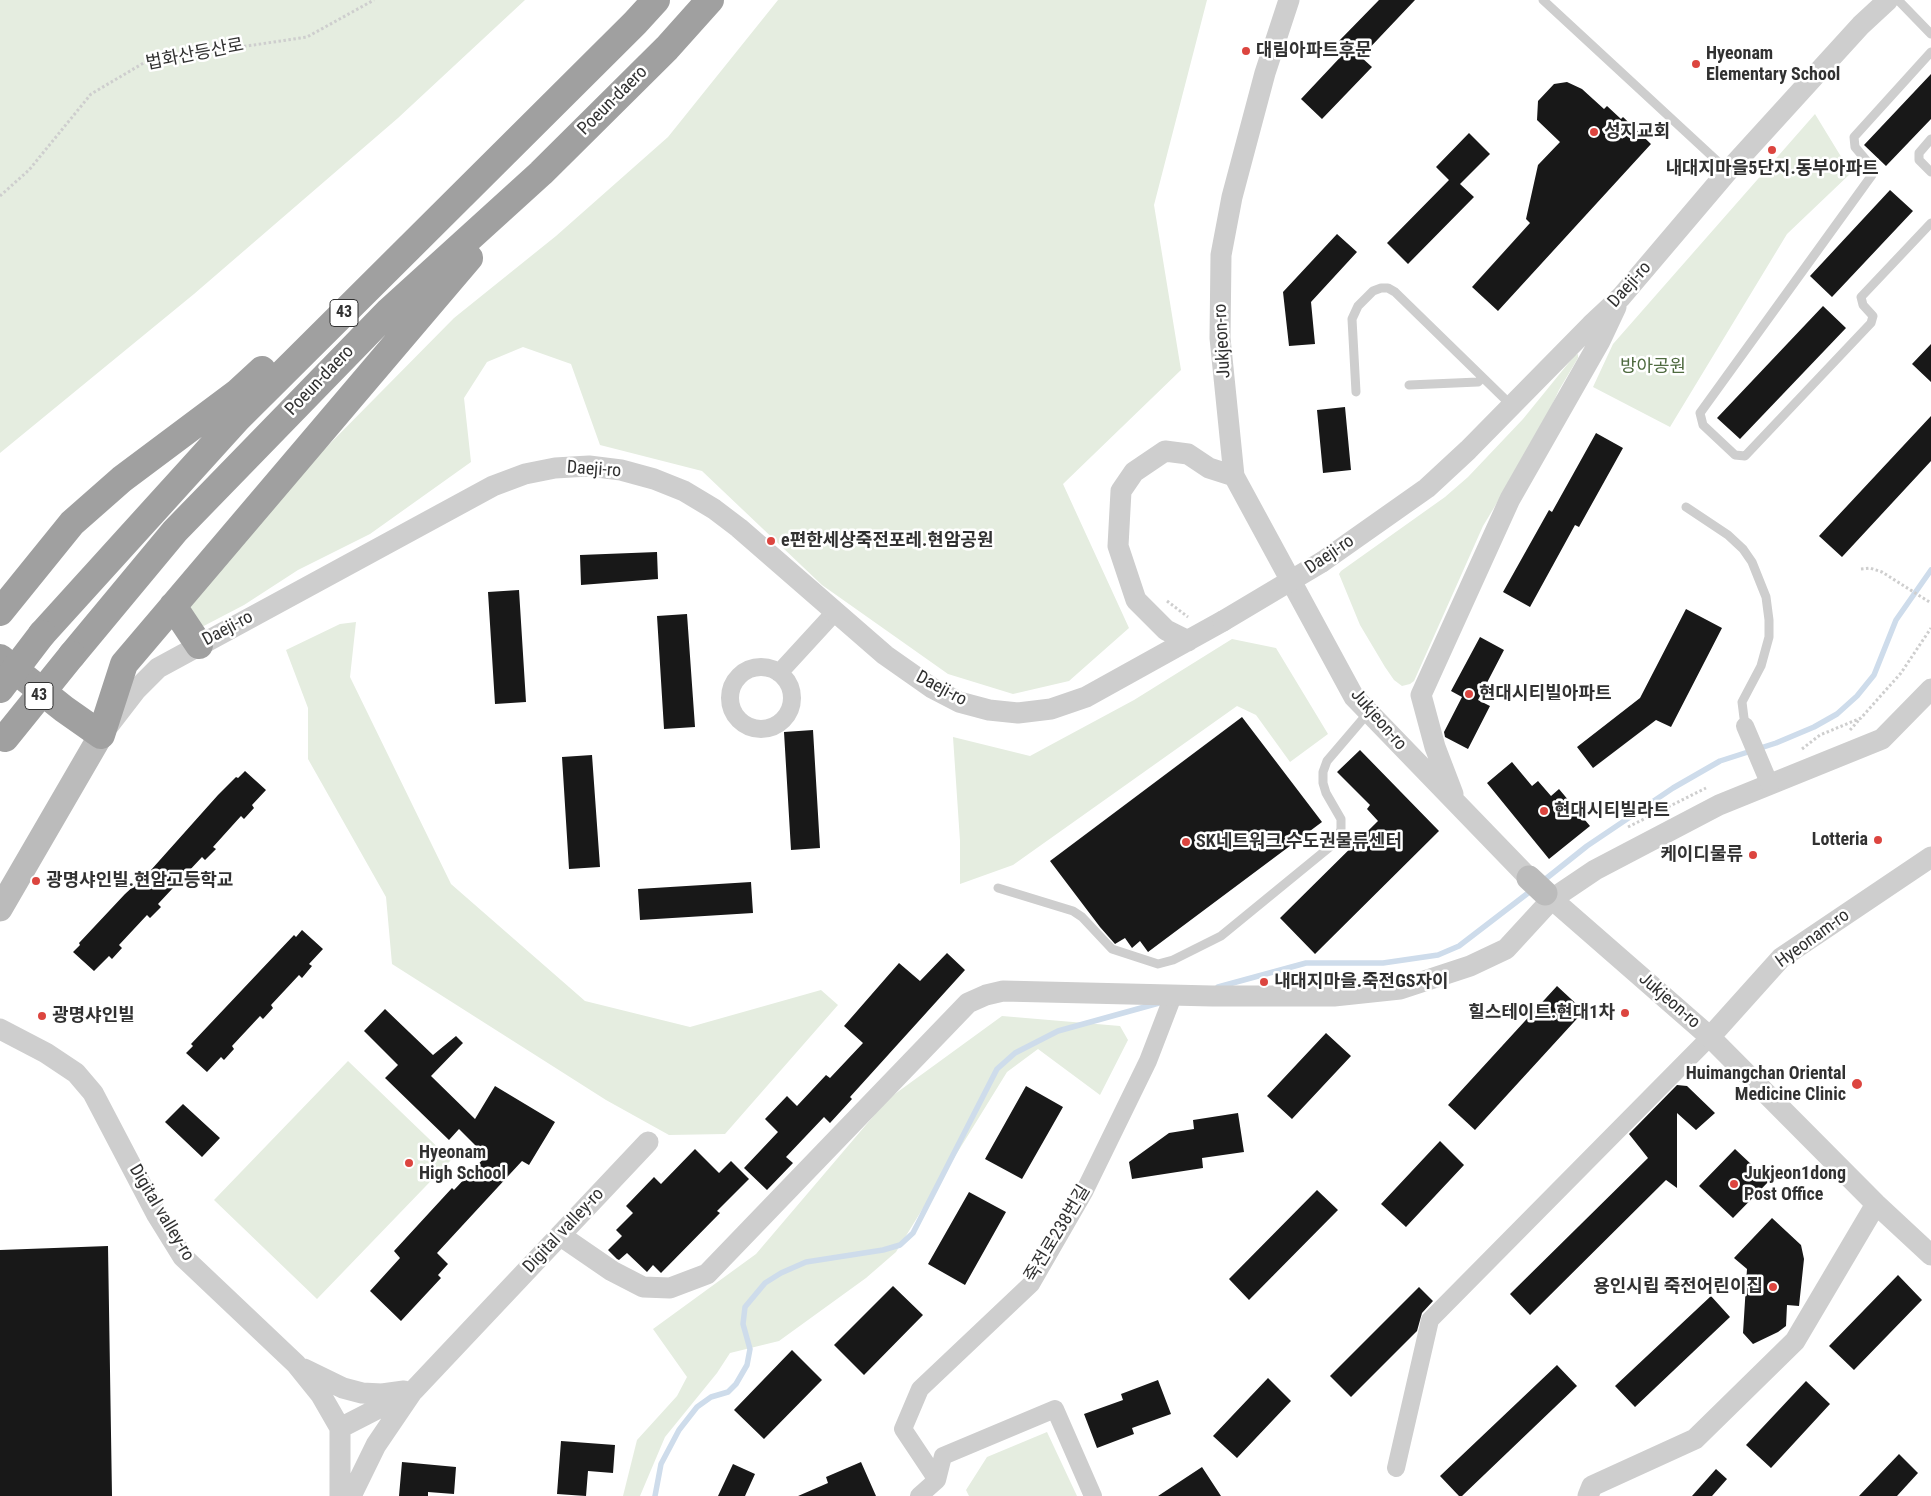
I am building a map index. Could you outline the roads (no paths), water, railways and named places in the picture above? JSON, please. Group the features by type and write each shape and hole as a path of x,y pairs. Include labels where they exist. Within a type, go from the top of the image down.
{"highway":[{"name":"Poeun-daero","path":"0,688 42,634 237,419 635,24 656,0"},
{"name":"Poeun-daero","path":"2,742 182,524 389,311 541,173 666,48 710,0"},
{"path":"0,658 64,709 101,735 124,664 541,173"},
{"path":"0,612 72,523 122,479 237,393 475,182"},
{"path":"173,606 198,645"}],"main road":[{"name":"Daeji-ro","path":"0,909 101,735"}],"street":[{"name":"Jukjeon-ro","path":"1290,0 1265,73 1232,197 1221,255 1220,338 1234,476 1354,697 1368,713 1542,890 1710,1037 1876,1204 1931,1255"},
{"name":"Daeji-ro","path":"101,735 136,690 158,668 198,645 493,486 525,474 555,468 589,466 621,470 654,479 684,491 720,514 885,655 932,688 959,702 989,710 1018,713 1052,709 1086,697 1206,631 1322,562 1427,488 1512,406 1591,324 1621,298 1728,171 1861,26 1888,0"},
{"path":"1457,804 1435,747 1420,695 1510,499 1600,341 1621,298"},
{"path":"1206,631 1166,630 1136,600 1118,546 1122,491 1134,472 1165,451 1188,454 1209,468 1234,476"},
{"path":"779,673 835,612"},
{"path":"760,667 779,673 786,680 790,690 792,699 790,708 791,721 762,729 744,724 732,710 730,701 731,691 735,682 750,669 760,667"},
{"path":"561,1236 612,1271 643,1287 670,1288 707,1274 968,1003 986,995 1003,992 1171,1002 1212,996 1334,996 1400,989 1470,966 1506,950 1542,890 1595,870 1719,805 1882,739 1931,689"},
{"path":"1745,726 1770,785"},
{"name":"Hyeonam-ro","path":"1710,1037 1781,958 1931,857"},
{"name":"죽전로238번길","path":"937,1480 904,1429 920,1389 1031,1284 1084,1192 1148,1061 1171,1002"},
{"name":"Digital valley-ro","path":"0,1029 46,1053 76,1073 93,1093 157,1215 183,1257 296,1364 321,1395 340,1428 340,1496"},
{"path":"1396,1468 1430,1320 1710,1037"},
{"name":"Digital valley-ro","path":"340,1428 414,1390 648,1142"},
{"path":"1588,1496 1592,1486 1695,1439 1796,1341 1876,1204"},
{"path":"296,1364 343,1388 362,1393 382,1394 414,1390"},
{"path":"351,1496 376,1445 414,1390"},
{"path":"919,1496 937,1480 943,1456 1054,1409 1093,1496"}],"lane":[{"path":"1543,0 1728,171"},
{"path":"1898,0 1931,34"},
{"path":"1931,52 1854,137 1855,147 1871,166 1872,175 1700,413 1703,425 1735,455 1745,456 1871,323 1873,316 1863,305 1861,297 1931,223"},
{"path":"1931,139 1919,153 1919,160 1931,172"},
{"path":"1356,392 1352,319 1358,306 1373,291 1388,288 1395,292 1512,406"},
{"path":"1409,385 1478,382 1482,378"},
{"path":"1686,507 1728,535 1743,549 1752,562 1766,597 1770,620 1769,636 1761,666 1742,702 1745,726"},
{"path":"998,888 1073,910 1112,949 1158,964 1173,960 1221,936 1324,852 1338,838 1341,819 1326,793 1323,783 1323,772 1327,761 1368,713"}],"waterway":[{"path":"1543,881 1587,846 1673,788 1720,761 1776,743 1814,727 1837,714 1857,696 1874,675 1896,620 1931,570"},
{"path":"1218,987 1306,963 1383,963 1438,955 1459,946 1532,890"},
{"path":"655,1496 661,1464 679,1430 697,1407 711,1397 728,1392 736,1384 747,1365 750,1349 743,1324 745,1307 765,1283 781,1273 806,1262 883,1250 900,1245 913,1233 997,1069 1015,1053 1058,1031 1159,1003"}],"place":[{"name":"대림아파트후문","path":"1246,51"},
{"name":"Hyeonam Elementary School","path":"1696,64"},
{"name":"성지교회","path":"1594,132"},
{"name":"내대지마을5단지.동부아파트","path":"1772,150"},
{"name":"e편한세상죽전포레.현암공원","path":"771,541"},
{"name":"현대시티빌아파트","path":"1469,694"},
{"name":"현대시티빌라트","path":"1544,811"},
{"name":"Lotteria","path":"1878,840"},
{"name":"SK네트워크 수도권물류센터","path":"1186,842"},
{"name":"케이디물류","path":"1753,855"},
{"name":"광명샤인빌.현암고등학교","path":"36,881"},
{"name":"내대지마을.죽전GS자이","path":"1264,982"},
{"name":"힐스테이트.현대1차","path":"1625,1013"},
{"name":"광명샤인빌","path":"42,1016"},
{"name":"Huimangchan Oriental Medicine Clinic","path":"1857,1084"},
{"name":"Hyeonam High School","path":"409,1163"},
{"name":"Jukjeon1dong Post Office","path":"1734,1184"},
{"name":"용인시립 죽전어린이집","path":"1773,1287"}],"park label":[{"name":"방아공원","path":"1653,367"}]}
